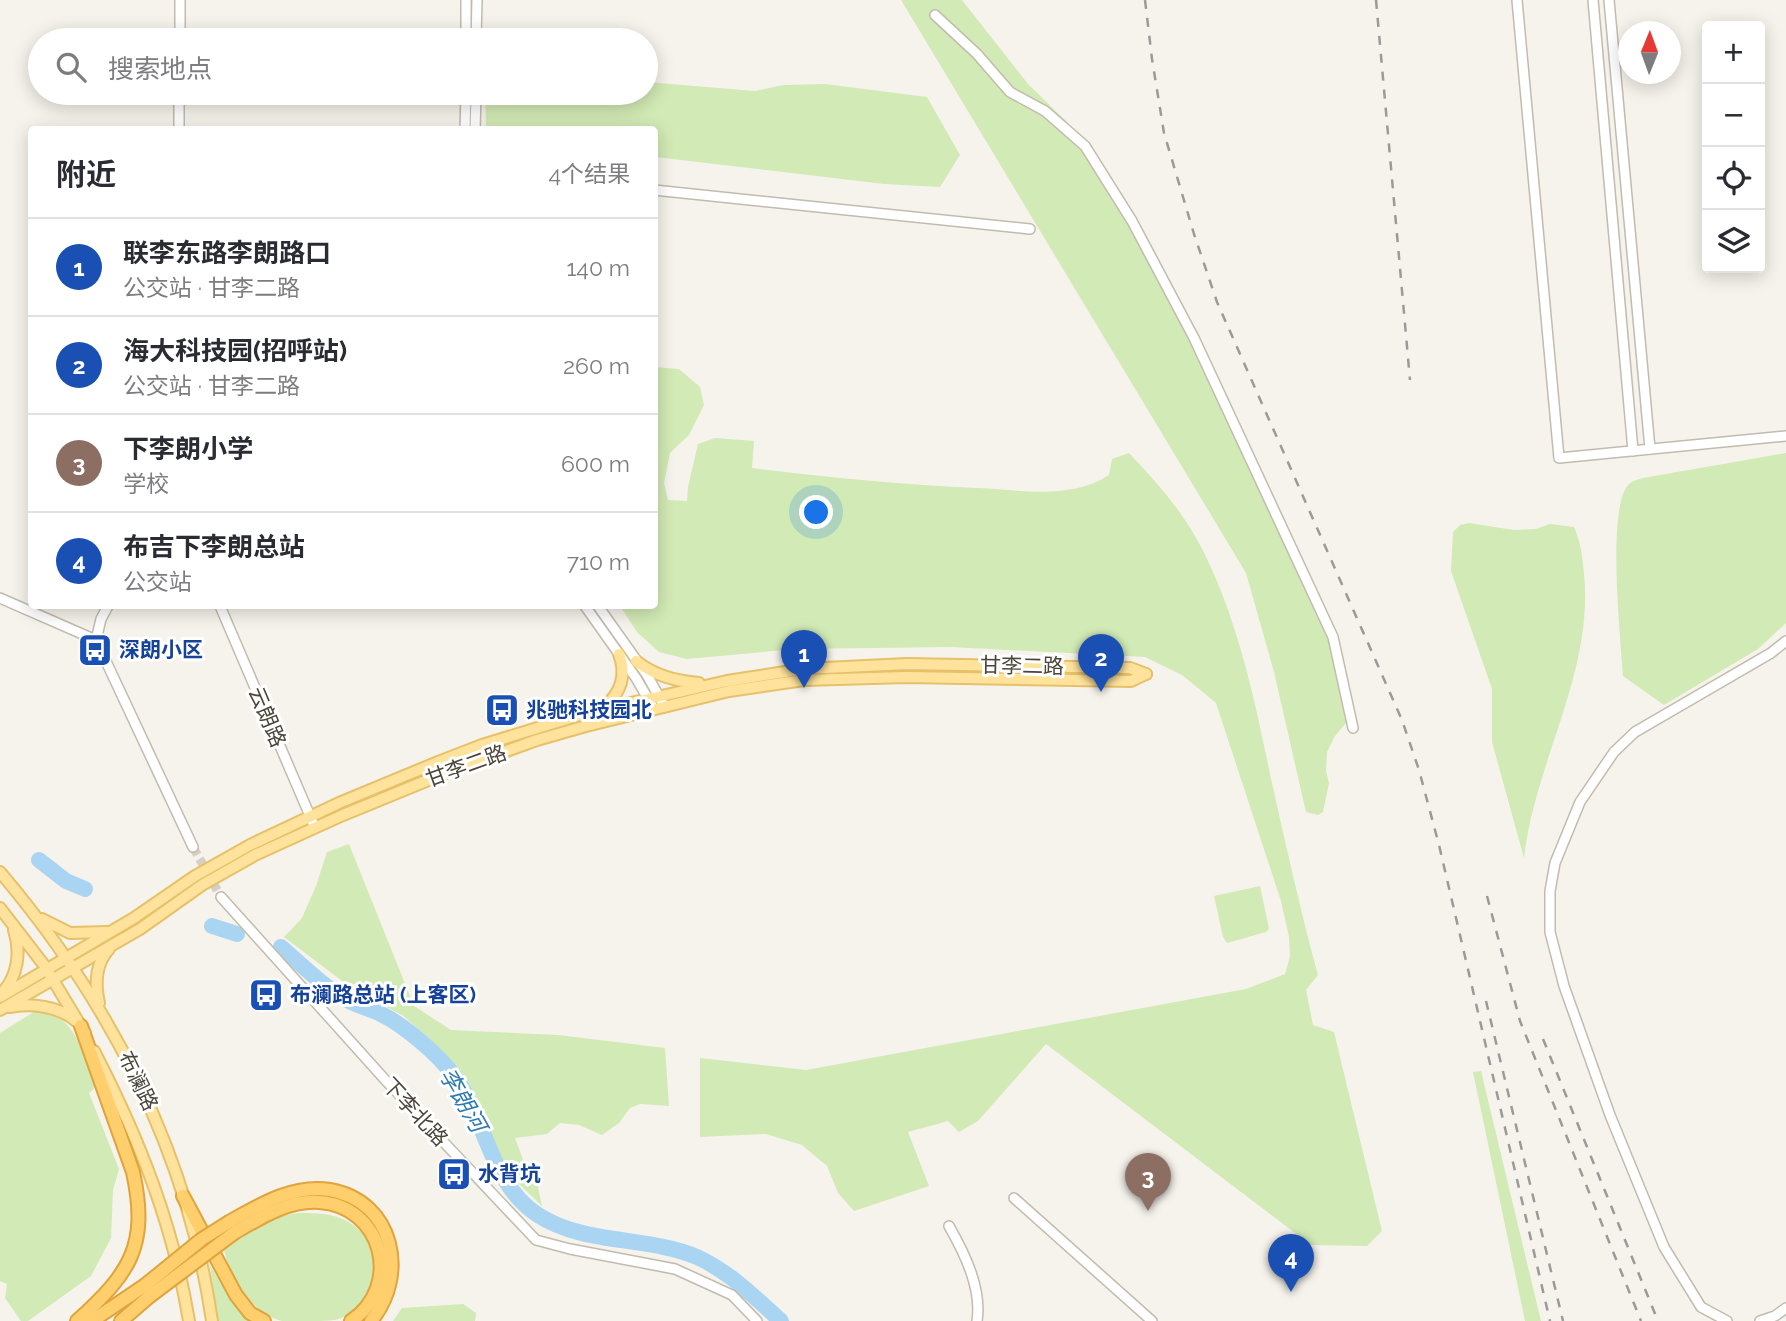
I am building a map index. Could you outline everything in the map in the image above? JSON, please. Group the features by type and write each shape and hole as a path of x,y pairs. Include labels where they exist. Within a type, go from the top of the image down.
{"highway":[{"path":"77,1321 112,1288 126,1269 137,1240 138,1216 138,1194 133,1172 81,1026"},
{"path":"92,1321 147,1291 280,1195 316,1190 339,1193 366,1205 389,1238 393,1258 391,1283 382,1305 371,1321"},
{"path":"183,1195 236,1295 250,1313 264,1321"},
{"path":"231,1228 274,1211 318,1202 338,1206 358,1216 377,1242 381,1262 379,1282 372,1300 361,1315 351,1321"},
{"path":"121,1321 147,1291"}],"main road":[{"path":"601,709 612,701 621,683 622,664 619,654"},
{"path":"636,661 665,677 713,684"},
{"name":"甘李二路","path":"1,1009 113,931 222,859 384,784 482,745 601,709 713,684 804,669 907,664 1130,668 1146,674 1131,681 907,677 804,680 729,691 659,707 549,737 389,795 227,870 114,944 70,962"},
{"name":"布澜路","path":"0,872 35,913 70,962 150,1102 183,1195 206,1282 212,1321"},
{"name":"布澜路","path":"0,908 50,974 118,1097 147,1162 177,1265 189,1321"},
{"path":"35,913 47,923 70,933 98,934 113,931"},
{"path":"0,996 14,975 17,962 16,933 11,921"},
{"path":"101,1013 97,998 97,972 104,954 114,944"},
{"name":"甘李二路","path":"0,996 50,974"},
{"path":"1,1009 30,1005 44,1007 71,1017 81,1026"}],"street":[{"path":"180,0 180,28"},
{"path":"466,0 466,28"},
{"path":"476,28 477,0"},
{"path":"1517,0 1559,458 1786,436"},
{"path":"1593,0 1633,451"},
{"path":"1609,0 1650,449"},
{"path":"935,15 977,54 1010,92 1045,111 1085,146 1132,221 1194,338 1333,637 1353,728"},
{"path":"179,105 179,126"},
{"path":"465,126 466,105"},
{"path":"475,126 476,105"},
{"path":"658,190 1030,229"},
{"path":"0,598 96,640"},
{"path":"106,609 96,640 193,848"},
{"name":"云朗路","path":"221,609 315,828"},
{"path":"587,609 653,697"},
{"path":"600,609 636,661 659,707"},
{"path":"1727,1321 1701,1307 1664,1247 1610,1115 1564,986 1550,932 1550,891 1555,863 1580,802 1614,752 1635,732 1771,653 1786,641"},
{"name":"下李北路","path":"220,897 388,1083 536,1240 675,1269 732,1295 757,1321"},
{"path":"1014,1198 1152,1321"},
{"path":"949,1226 971,1273 978,1300 977,1321"},
{"path":"1760,1321 1775,1316 1786,1308"}],"green space":[{"path":"901,0 962,0 1028,84 1069,124 1134,233 1189,340 1328,637 1346,723 1327,752 1326,771 1329,783 1323,812 1318,815 1306,812 1274,672 1246,573"},
{"path":"658,83 755,91 784,85 825,84 927,97 960,155 940,187 884,184 658,157 658,126 486,126 485,105 658,105"},
{"path":"658,367 679,369 700,387 704,405 689,435 670,453 664,483 668,500 687,501 698,444 715,438 754,441 752,468 893,483 1045,492 1079,488 1094,483 1109,475 1112,459 1129,453 1168,497 1193,532 1213,572 1234,628 1258,715 1318,975 1306,990 1313,1025 1334,1032 1382,1231 1367,1246 1311,1245 1046,1044 978,1121 959,1132 948,1121 908,1132 929,1186 854,1211 838,1193 827,1166 802,1145 766,1134 700,1137 700,1058 806,1070 1246,989 1285,974 1290,956 1289,937 1281,901 1216,703 1182,675 1145,657 951,647 796,649 687,659 659,652 637,632 622,609 658,609"},
{"path":"1786,453 1786,623 1758,649 1664,705 1623,676 1616,545 1622,497 1629,484 1641,478"},
{"path":"1469,523 1514,530 1536,529 1550,524 1574,527 1582,555 1585,610 1580,646 1572,682 1539,787 1524,858 1492,742 1492,689 1451,571 1453,532 1460,525"},
{"path":"349,844 414,1006 451,1030 558,1035 665,1048 669,1106 640,1104 630,1108 619,1123 602,1135 579,1125 560,1123 547,1134 515,1138 525,1165 536,1179 542,1206 519,1184 502,1159 462,1074 429,1038 402,1015 354,990 284,937 302,918 327,852"},
{"path":"1260,886 1269,929 1227,943 1223,937 1214,896"},
{"path":"37,1010 61,1019 76,1038 96,1087 89,1093 119,1169 113,1190 111,1238 91,1276 28,1321 21,1321 5,1298 7,1284 0,1281 0,1033"},
{"path":"1481,1071 1541,1321 1525,1321 1473,1072"},
{"path":"298,1213 325,1214 340,1218 354,1225 370,1246 373,1272 370,1286 354,1310 335,1320 275,1319 248,1299 231,1277 224,1250 258,1226"},
{"path":"210,1265 225,1291 258,1321 218,1321"},
{"path":"463,1304 476,1313 475,1321 393,1321 402,1308"}],"waterway":[{"name":"李朗河","path":"39,860 66,881 85,889"},
{"name":"李朗河","path":"212,926 237,934"},
{"name":"李朗河","path":"281,947 334,992 390,1019 440,1059 465,1093 509,1186 522,1202 538,1215 575,1231 678,1250 697,1257 731,1278 781,1321"}],"tunnel":[{"path":"193,847 221,897"}],"railway":[{"path":"1145,0 1164,133 1217,302 1402,720 1419,770 1439,845 1550,1321"},
{"path":"1376,0 1410,380"},
{"path":"1487,896 1520,1021 1641,1321"},
{"path":"1486,1001 1563,1321"},
{"path":"1543,1039 1658,1321"}],"place":[{"name":"深朗小区","path":"95,650"},
{"name":"联李东路李朗路口","path":"804,688"},
{"name":"海大科技园(招呼站)","path":"1101,692"},
{"name":"兆驰科技园北","path":"502,710"},
{"name":"布澜路总站 (上客区)","path":"266,995"},
{"name":"水背坑","path":"454,1174"},
{"name":"下李朗小学","path":"1148,1211"},
{"name":"布吉下李朗总站","path":"1291,1292"}]}
